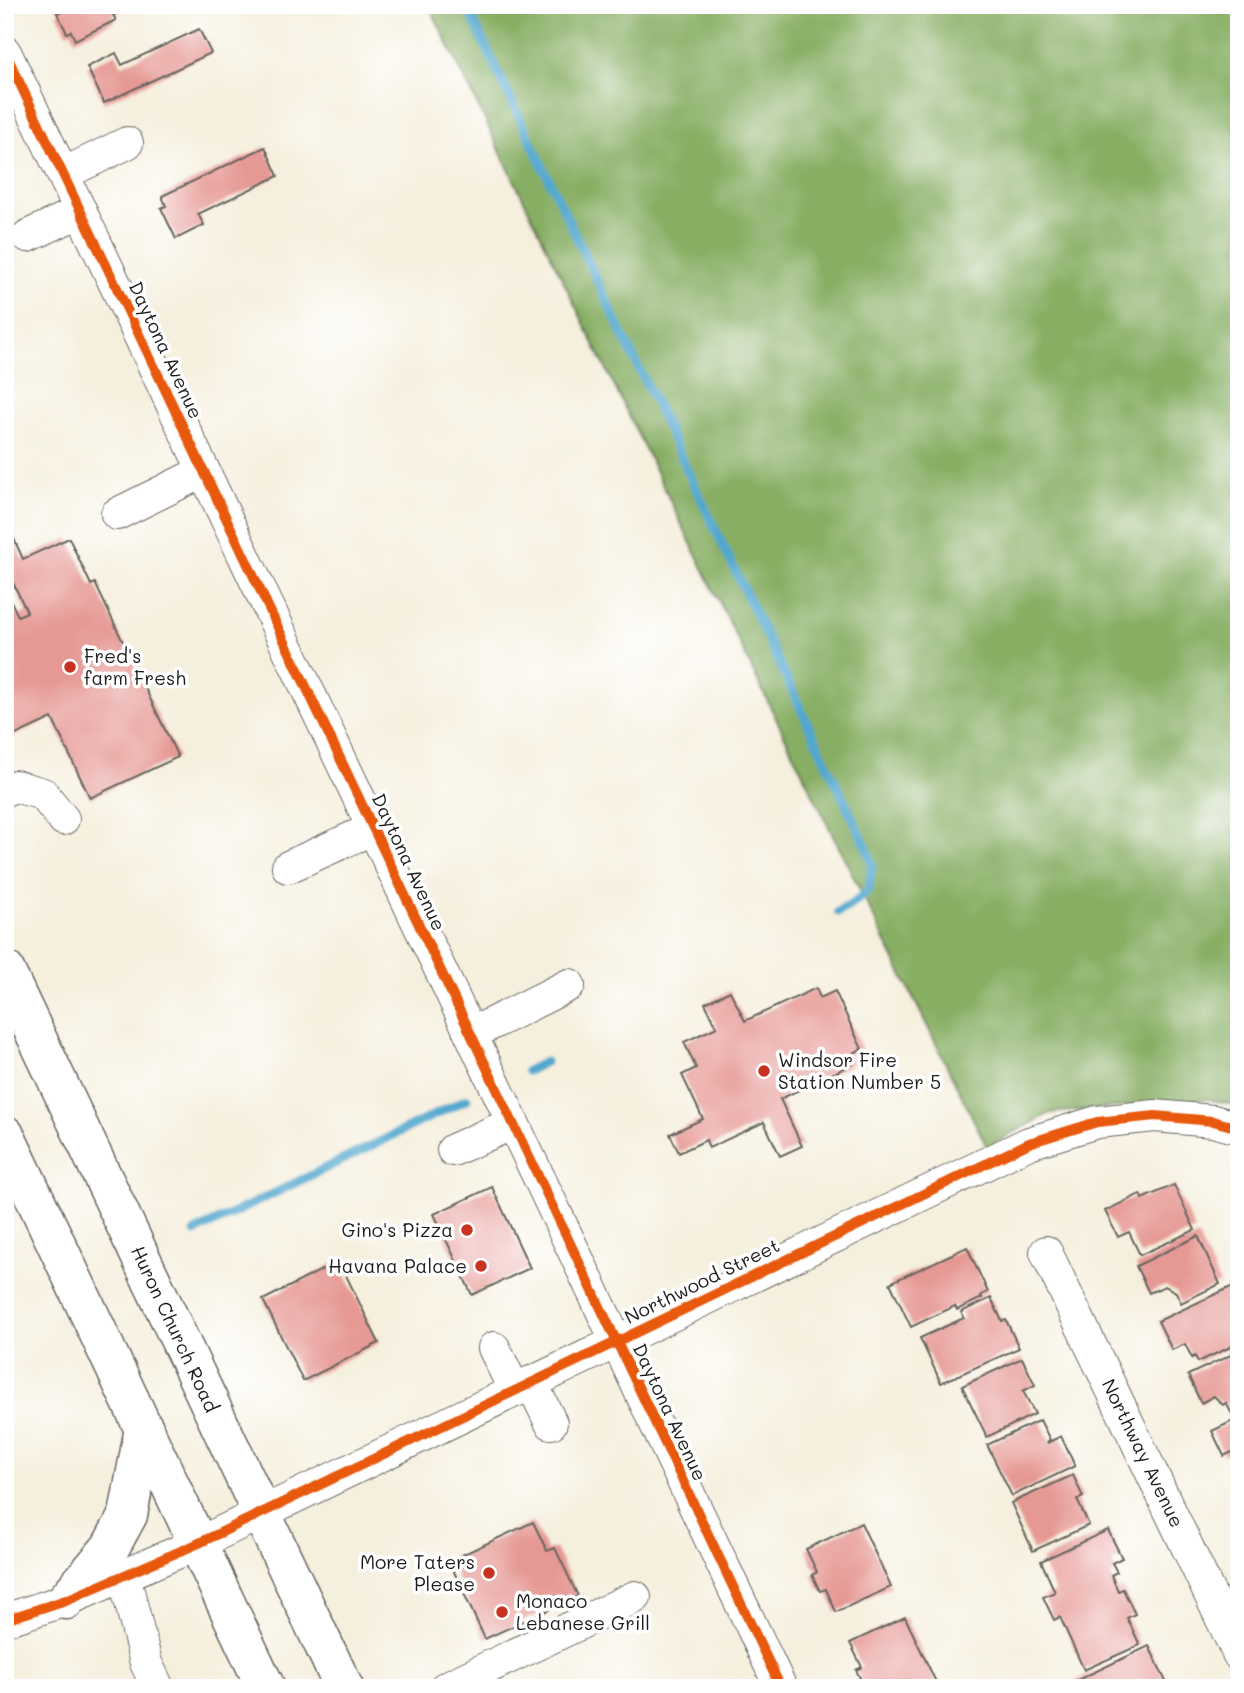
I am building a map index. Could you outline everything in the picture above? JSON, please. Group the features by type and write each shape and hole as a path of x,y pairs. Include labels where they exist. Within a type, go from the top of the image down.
{"highway":[{"name":"Huron Church Road","path":"5,970 344,1688"},
{"path":"5,1135 266,1688"},
{"path":"66,1600 110,1548 128,1515 144,1428"}],"street":[{"name":"Daytona Avenue","path":"5,51 781,1688"},
{"path":"64,174 127,144"},
{"path":"28,236 80,211"},
{"path":"117,514 204,471"},
{"path":"5,790 15,786 43,794 63,819"},
{"path":"288,867 373,828"},
{"path":"471,1034 569,985"},
{"name":"Northwood Street","path":"5,1620 66,1600 197,1544 1029,1143 1097,1122 1155,1116 1213,1121 1239,1128"},
{"path":"453,1150 513,1123"},
{"name":"Northway Avenue","path":"1046,1252 1239,1655"},
{"path":"494,1348 551,1423"},
{"path":"124,1575 146,1663 158,1688"},
{"path":"445,1688 635,1597"}],"green space":[{"path":"429,5 1239,5 1239,1106 1207,1099 1050,1113 987,1147"}],"building":[{"path":"53,5 133,5 113,15 116,20 75,40 71,31 67,33 57,13 60,12 58,8 56,10"},
{"path":"199,29 211,53 104,103 87,67 116,53 122,65"},
{"path":"265,147 278,176 198,214 204,225 176,239 161,208 166,206 162,196"},
{"name":"Fred's farm Fresh","path":"69,538 91,585 95,583 178,757 90,798 52,718 5,740 5,589 18,616 27,612 5,566 5,544 14,539 23,559"},
{"name":"Windsor Fire Station Number 5","path":"816,988 820,998 835,991 862,1049 849,1055 853,1064 780,1099 802,1146 780,1156 764,1122 709,1148 706,1140 679,1153 670,1134 703,1119 682,1075 696,1068 684,1042 717,1027 705,1003 730,991 745,1021"},
{"path":"1174,1185 1195,1230 1140,1255 1129,1232 1118,1237 1105,1211 1140,1194 1142,1199"},
{"path":"492,1187 530,1268 472,1295 434,1214"},
{"path":"1198,1236 1220,1284 1181,1303 1176,1292 1165,1286 1149,1293 1136,1266"},
{"path":"967,1247 988,1292 981,1295 982,1298 957,1310 955,1306 911,1327 890,1283"},
{"path":"339,1261 379,1343 303,1381 263,1300"},
{"path":"1231,1287 1239,1303 1239,1343 1198,1362 1195,1356 1192,1358 1185,1344 1172,1350 1158,1321"},
{"path":"991,1298 1002,1321 1006,1320 1019,1348 941,1383 920,1338 964,1318 961,1312"},
{"path":"1239,1351 1239,1411 1232,1414 1226,1403 1223,1405 1214,1396 1201,1403 1188,1375"},
{"path":"1022,1358 1035,1385 1023,1391 1035,1414 987,1437 962,1386"},
{"path":"1239,1418 1239,1468 1232,1452 1224,1456 1212,1431"},
{"path":"1040,1420 1050,1440 1047,1443 1061,1436 1075,1466 1012,1496 987,1445"},
{"path":"1073,1475 1083,1497 1077,1500 1089,1525 1033,1551 1011,1503"},
{"path":"533,1522 547,1551 555,1548 578,1596 485,1639 449,1561"},
{"path":"861,1523 891,1587 836,1612 826,1589 820,1591 812,1575 817,1572 806,1549"},
{"path":"1108,1530 1122,1558 1112,1563 1117,1572 1111,1575 1118,1591 1123,1589 1135,1614 1127,1618 1140,1645 1084,1670 1060,1617 1054,1620 1043,1597 1055,1592 1041,1561"},
{"path":"905,1617 936,1682 925,1688 871,1688 869,1684 864,1686 856,1670 862,1667 850,1643"},
{"path":"1149,1646 1169,1688 1068,1688 1067,1685"}],"waterway":[{"path":"466,5 866,846 872,865 869,889 854,903 838,912"},
{"path":"527,1071 545,1062"},
{"path":"195,1232 467,1099"}],"cycle path":[{"path":"5,52 781,1688"},
{"path":"5,1620 66,1600 197,1544 1029,1143 1097,1122 1155,1116 1213,1121 1239,1128"}],"place":[{"name":"Fred's farm Fresh","path":"70,667"},
{"name":"Windsor Fire Station Number 5","path":"764,1071"},
{"name":"Gino's Pizza","path":"467,1230"},
{"name":"Havana Palace","path":"481,1266"},
{"name":"More Taters Please","path":"489,1573"},
{"name":"Monaco Lebanese Grill","path":"502,1612"}]}
